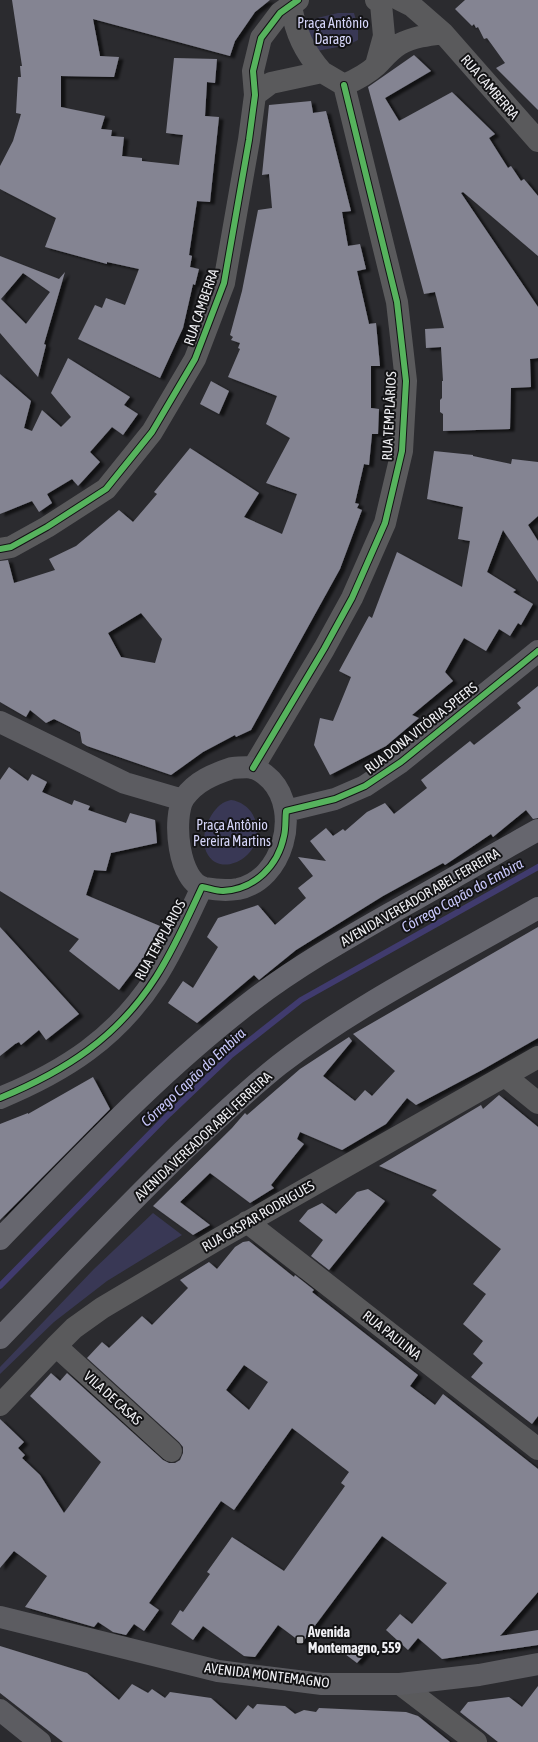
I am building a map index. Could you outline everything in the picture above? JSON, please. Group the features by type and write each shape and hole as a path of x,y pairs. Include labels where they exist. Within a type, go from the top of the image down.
{"main road":[{"name":"AVENIDA VEREADOR ABEL FERREIRA","path":"0,1239 71,1166 173,1066 254,999 298,968 361,930 538,830"},
{"name":"AVENIDA VEREADOR ABEL FERREIRA","path":"0,1338 153,1180 228,1109 279,1065 332,1027 538,908"}],"street":[{"path":"376,0 381,4 384,36 376,65"},
{"name":"RUA CAMBERRA","path":"400,0 412,6 442,33 538,141"},
{"name":"RUA CAMBERRA","path":"295,3 294,26 307,54 322,72 344,85"},
{"name":"RUA CAMBERRA","path":"0,549 11,547 47,527 106,489 152,432 195,359 224,283 239,202 254,94 253,71 261,38 280,13 295,3"},
{"path":"344,85 360,78 401,43 415,38 442,33"},
{"path":"254,94 271,83 322,72"},
{"name":"RUA TEMPLÁRIOS","path":"253,768 324,649 352,598 386,523 402,451 406,382 397,302 344,85"},
{"name":"RUA DONA VITÓRIA SPEERS","path":"286,811 335,799 365,786 401,762 538,651"},
{"path":"0,722 125,783 183,800"},
{"path":"232,768 253,768 265,774 273,782 281,795 286,811 285,835 278,856 268,871 256,881 240,889 222,891 202,887 190,877 183,863 178,842 179,821 183,800 195,786 212,775 232,768"},
{"name":"RUA TEMPLÁRIOS","path":"0,1098 31,1085 70,1064 98,1043 126,1017 156,977 202,887"},
{"name":"RUA GASPAR RODRIGUES","path":"0,1406 74,1328 102,1308 247,1222 538,1057"},
{"path":"505,1076 538,1103"},
{"name":"RUA PAULINA","path":"247,1222 538,1449"},
{"name":"VILA DE CASAS","path":"56,1346 171,1451"},
{"name":"AVENIDA MONTEMAGNO","path":"0,1617 218,1671 322,1684 400,1684 479,1675 538,1664"},
{"path":"400,1684 476,1742"},
{"path":"0,1710 40,1742"}],"green space":[{"name":"Praça Antônio Darago","path":"338,13 354,13 358,27 358,40 348,45 317,51 313,48 306,23 317,18"},
{"name":"Praça Antônio Pereira Martins","path":"231,800 241,803 247,807 253,815 257,828 256,840 251,851 243,858 234,863 224,864 215,862 208,855 204,840 205,831 212,814 217,807"},
{"path":"153,1213 182,1235 107,1281 54,1322 0,1374 0,1367 94,1269"}],"building":[{"path":"12,0 270,0 255,12 235,41 230,56 93,19 100,56 119,57 114,77 61,76 61,107 105,116 101,129 112,130 111,136 124,137 122,156 142,158 142,161 179,165 183,135 166,133 174,58 217,59 215,83 207,82 205,116 219,117 210,202 197,201 189,255 192,256 190,267 199,269 195,285 193,284 183,328 160,378 78,339 95,305 102,308 106,298 125,305 139,269 107,262 107,264 45,247 56,218 0,189 0,166 13,141 21,114 16,113 18,77 21,77 20,66 22,66"},
{"path":"465,0 538,0 538,110 496,68 505,63 487,38 484,39 478,27 476,28 474,24 472,26 455,9"},
{"path":"414,55 431,71 385,98 399,121 452,92 495,134 489,138 508,168 511,166 521,181 524,179 538,196 538,256 463,192 461,193 538,307 538,358 530,359 531,387 511,388 510,429 443,431 443,414 440,412 443,381 441,347 426,348 425,329 444,328 435,292 424,294 368,87"},
{"path":"311,101 313,113 326,111 351,211 342,212 348,246 360,244 366,269 357,271 369,324 376,323 380,366 371,366 371,408 379,409 378,434 372,434 369,465 364,464 355,503 359,504 357,508 362,510 340,569 251,730 236,737 235,735 203,752 171,775 87,746 82,743 80,732 54,719 46,723 30,710 26,717 0,702 0,561 8,560 14,583 55,570 49,559 76,546 119,510 133,522 157,494 154,492 190,448 259,493 244,517 282,534 297,494 266,483 290,438 266,424 277,396 228,377 240,349 238,348 240,343 231,340 233,337 230,335 242,291 258,210 272,208 269,174 262,175 269,105","holes":["141,613 162,639 155,663 121,657 108,633"]},
{"path":"0,256 59,279 65,272 44,344 46,345 38,377 0,333","holes":["23,273 50,292 26,324 1,299"]},
{"path":"68,358 130,397 124,405 138,414 123,435 112,427 90,452 100,462 78,486 72,479 47,494 52,503 39,512 32,501 0,514 0,374 31,401 24,428 32,431 42,410 61,427 71,417 51,393"},
{"path":"211,381 229,391 219,414 200,404"},
{"path":"434,451 473,455 511,464 512,459 538,462 538,516 528,525 538,541 538,582 503,530 487,572 516,590 513,592 533,604 521,625 518,623 510,636 499,629 486,651 464,638 445,672 453,681 412,715 419,718 386,746 330,775 314,745 320,718 333,721 351,677 339,671 369,616 372,618 397,552 462,587 470,541 458,539 463,507 427,499"},
{"path":"538,686 538,818 533,819 526,810 493,837 491,834 445,865 443,863 383,896 296,950 259,980 254,975 197,1023 168,1003 183,981 193,988 218,947 207,937 218,918 258,905 275,925 306,898 298,888 313,876 298,857 326,861 310,841 326,828 333,836 343,829 345,831 367,812 385,803 394,814 427,788 421,780 470,741 474,745 521,708 517,703"},
{"path":"9,767 28,781 32,774 47,782 42,792 72,805 74,800 90,806 88,810 126,823 130,813 155,820 157,843 111,853 106,871 94,870 86,895 160,926 142,960 119,990 69,951 79,939 0,891 0,780"},
{"path":"0,927 79,1014 46,1040 39,1030 21,1045 19,1042 15,1044 0,1056"},
{"path":"538,927 538,1038 416,1105 407,1098 386,1124 342,1150 300,1132 297,1139 304,1144 271,1185 274,1188 250,1203 210,1173 180,1202 210,1225 193,1235 153,1206 232,1128 245,1113 247,1115 300,1069 349,1037 352,1041 323,1076 355,1101 365,1090 372,1096 395,1071 353,1034"},
{"path":"93,1077 110,1109 0,1220 0,1124 28,1114"},
{"path":"499,1095 538,1127 538,1416 532,1424 471,1377 483,1363 473,1354 483,1341 463,1324 486,1294 473,1284 501,1249 432,1195 437,1190 379,1166 481,1105 483,1109"},
{"path":"368,1189 385,1201 329,1270 311,1256 323,1240 299,1221 308,1210 322,1203 336,1214 357,1192"},
{"path":"249,1241 294,1277 295,1275 314,1290 312,1292 418,1375 410,1386 435,1405 443,1394 538,1469 538,1592 500,1636 538,1630 538,1645 442,1659 418,1638 408,1650 386,1630 400,1614 412,1624 447,1583 382,1536 302,1643 278,1625 255,1657 244,1656 203,1626 193,1640 171,1624 180,1610 183,1612 210,1574 207,1572 232,1537 284,1571 345,1486 341,1483 349,1472 292,1428 234,1510 221,1501 149,1603 159,1610 144,1631 134,1624 126,1635 113,1632 98,1622 94,1627 25,1607 47,1576 14,1551 0,1568 0,1419 24,1442 18,1448 25,1455 22,1458 40,1475 64,1513 101,1462 30,1396 51,1373 60,1381 67,1373 163,1460 169,1463 175,1463 180,1460 183,1453 183,1447 179,1442 87,1358 102,1342 109,1348 142,1316 152,1325 188,1288 180,1280 209,1262 217,1269 235,1247 243,1242","holes":["244,1365 268,1382 249,1410 226,1390"]},
{"path":"355,1643 367,1652 357,1663 345,1654"},
{"path":"0,1646 87,1673 119,1700 132,1684 148,1693 152,1689 165,1698 170,1692 211,1698 236,1720 248,1705 253,1709 257,1704 285,1706 295,1714 304,1710 316,1712 319,1708 406,1712 418,1716 450,1742 63,1742 0,1693"},
{"path":"538,1686 538,1742 498,1742 460,1712 468,1702 509,1697 522,1707"}],"waterway":[{"name":"Córrego Capão do Embira","path":"0,1286 169,1114 230,1056 301,1000 538,867"}],"cycle path":[{"path":"0,549 11,547 47,527 106,489 152,432 195,359 224,283 249,140 255,95 253,71 261,38 280,13 298,0"},
{"path":"253,768 324,649 352,598 385,523 402,451 406,381 397,302 344,85"},
{"path":"0,1098 24,1088 68,1064 107,1035 124,1018 141,999 163,966 202,887 223,891 245,886 255,881 270,866 281,847 285,833 286,811 335,799 365,786 401,762 538,651"}],"place":[{"name":"Avenida Montemagno, 559","path":"300,1640"}]}
